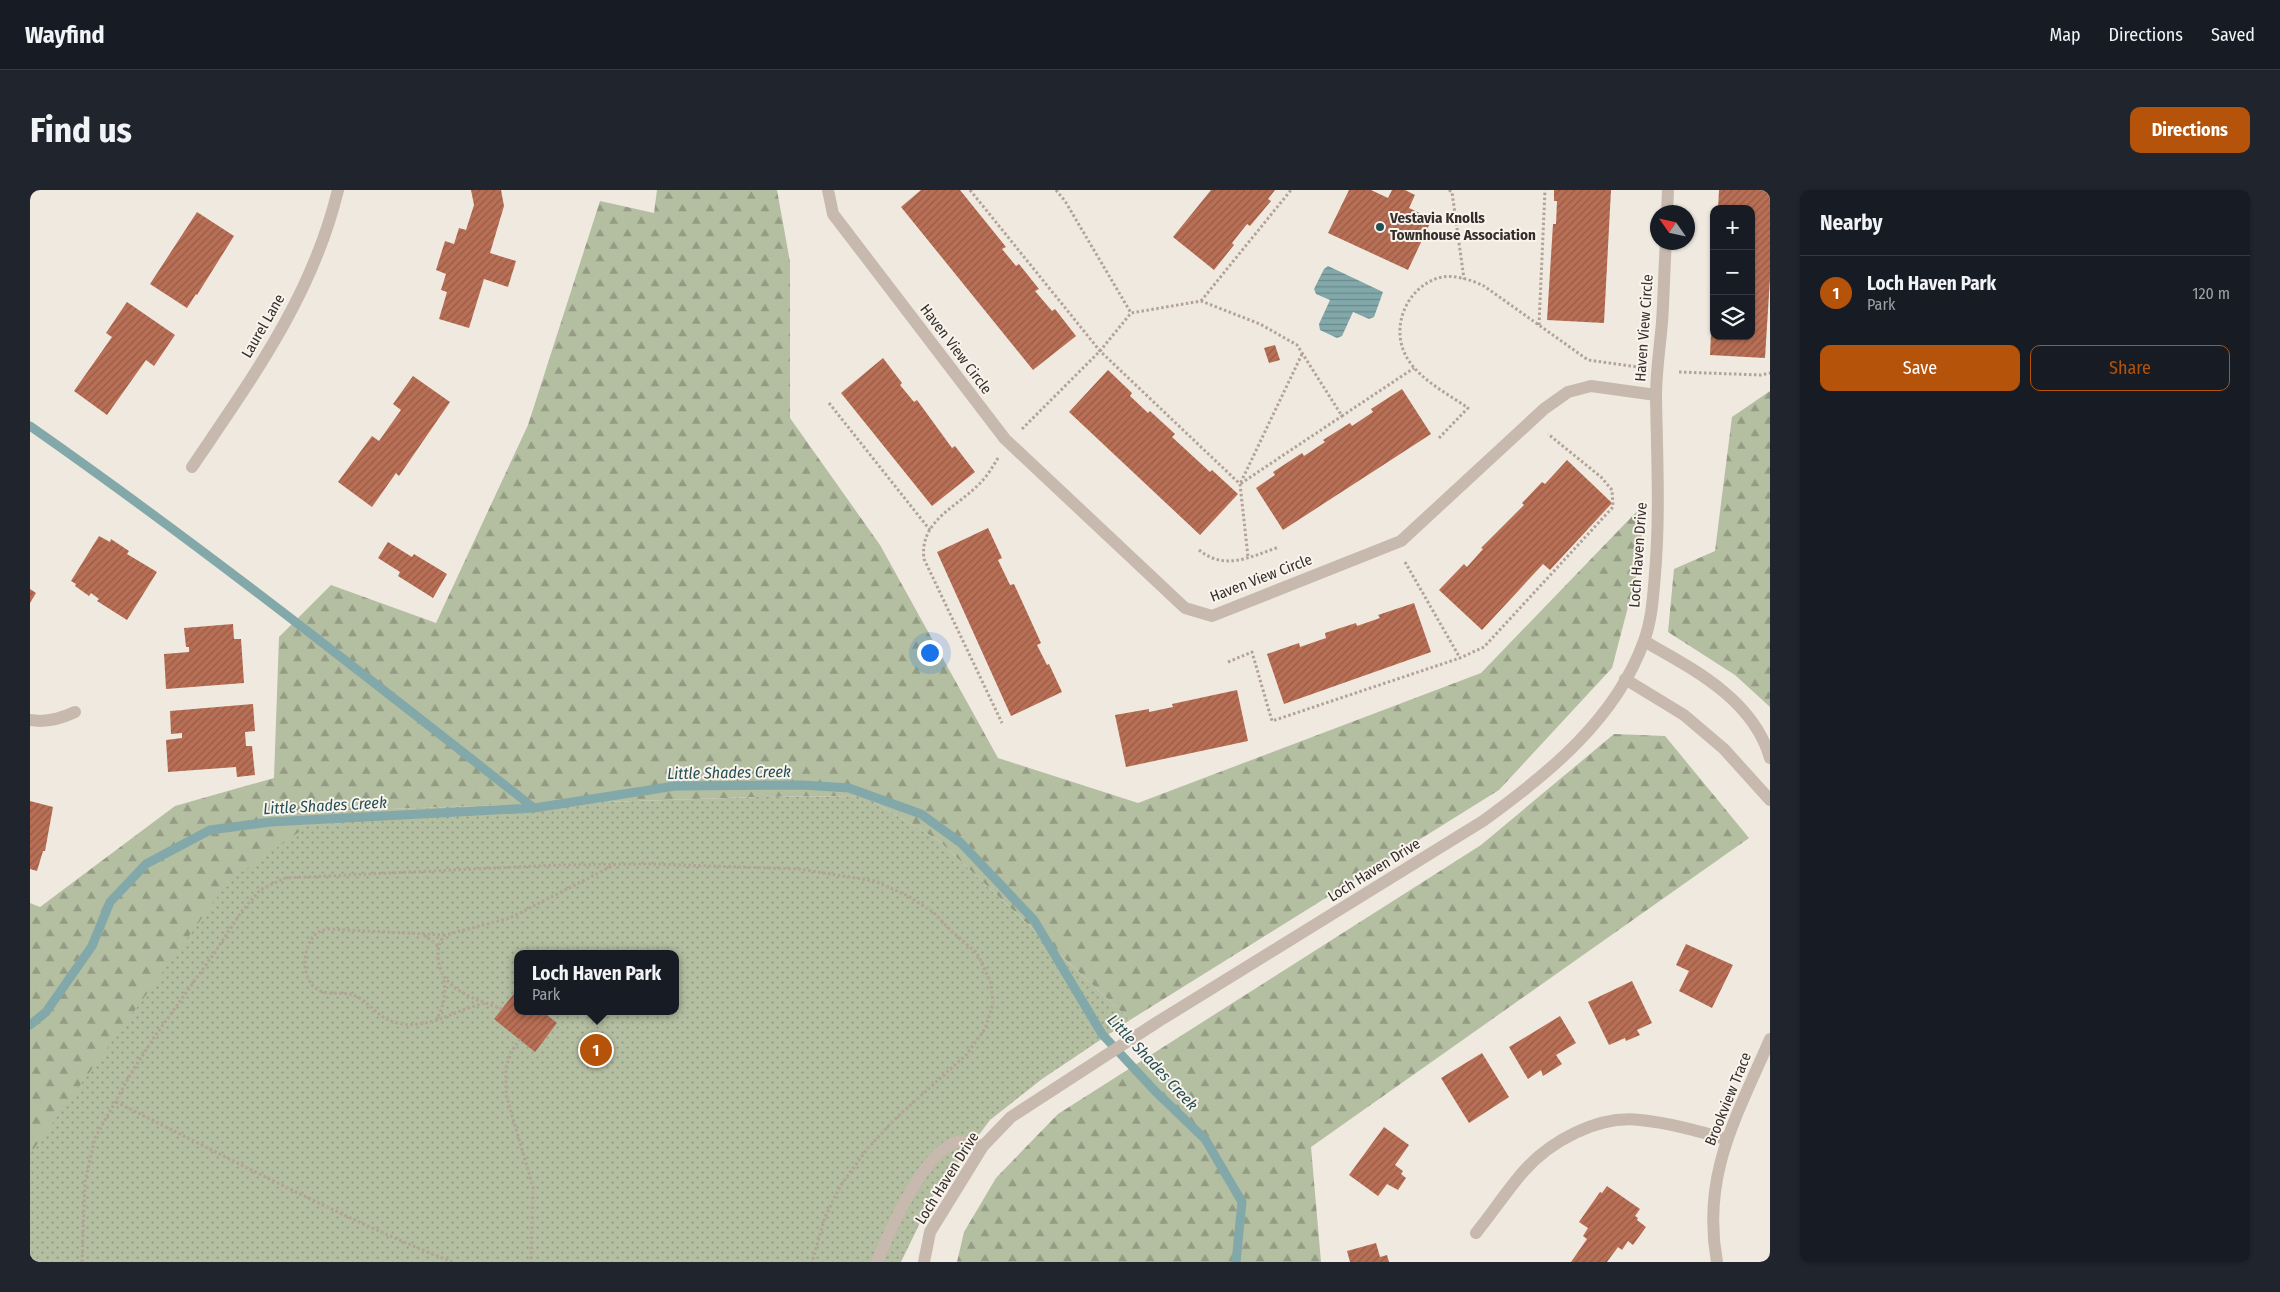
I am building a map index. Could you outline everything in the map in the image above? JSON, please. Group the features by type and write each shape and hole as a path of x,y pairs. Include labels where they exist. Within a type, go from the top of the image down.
{"street":[{"name":"Laurel Lane","path":"192,467 273,346 293,310 318,252 338,190"},
{"name":"Haven View Circle","path":"828,190 833,214 1009,442 1185,608 1212,616 1401,541 1544,409 1568,392 1591,386 1656,395 1656,371 1662,322 1666,250"},
{"path":"1667,205 1668,190"},
{"name":"Loch Haven Drive","path":"924,1262 930,1232 984,1146 1011,1117 1159,1021 1483,821 1513,800 1570,752 1604,712 1625,679 1644,641 1652,610 1657,556 1656,395"},
{"path":"1644,641 1698,671 1725,692 1750,718 1767,748 1770,758"},
{"path":"1625,679 1684,715 1724,750 1770,800"},
{"path":"30,720 38,722 60,719 75,712"},
{"name":"Brookview Trace","path":"1717,1262 1713,1228 1715,1183 1726,1139 1770,1039"},
{"path":"1476,1233 1524,1171 1550,1148 1602,1122 1638,1120 1683,1127 1726,1139"},
{"path":"877,1262 889,1232 928,1163 944,1149 958,1142 984,1146"}],"path":[{"path":"970,190 1100,351 1240,484"},
{"path":"1056,190 1065,201 1131,313"},
{"path":"1201,300 1291,190"},
{"path":"1449,190 1452,192 1464,278"},
{"path":"1539,325 1545,190"},
{"path":"1439,438 1468,408 1414,368 1405,355 1400,338 1400,324 1404,308 1412,296 1424,285 1436,278 1464,278 1484,286 1588,360 1656,371 1761,375 1770,373"},
{"path":"1002,723 924,559 922,546 935,522 982,481 1009,442 1100,351 1131,313 1201,300 1278,333 1297,345 1342,416"},
{"path":"1248,557 1240,484 1302,354"},
{"path":"1240,484 1414,368"},
{"path":"830,403 930,530"},
{"path":"1228,662 1252,652 1272,721 1460,658 1484,647 1613,507 1612,490 1601,476 1532,421"},
{"path":"1395,544 1460,658"},
{"path":"1199,550 1216,561 1225,562 1279,547"},
{"path":"82,1262 85,1181 95,1138 155,1036 242,911 260,890 285,878 558,865 616,865 799,869 875,881 910,897 934,913 951,931 977,953 990,983 993,1004 984,1029 966,1055 894,1119 867,1149 841,1185 825,1217 812,1262"},
{"path":"486,1003 472,1005 425,1024 392,1022 351,993 324,992 316,989 308,980 306,973 307,950 310,940 319,931 328,929 445,935 510,918 616,865"},
{"path":"421,934 430,938 439,946"},
{"path":"436,1021 445,1000 446,988 438,958 441,939 445,935"},
{"path":"442,976 465,995 502,1008"},
{"path":"520,1040 510,1052 506,1068 506,1095 533,1187 531,1262"},
{"path":"116,1102 226,1158 390,1236 452,1262"}],"green space":[{"path":"657,190 777,190 790,262 790,418 880,545 998,758 1138,803 1481,673 1644,504 1639,565 1612,668 1499,790 1130,1020 938,840 864,796 756,797 329,811 30,1182 30,903 40,907 175,806 274,778 279,637 331,585 436,623 528,425 600,201 654,213"},
{"path":"1770,391 1770,707 1735,675 1668,632 1674,569 1715,551 1732,417"},
{"path":"1614,734 1665,736 1749,838 1311,1147 1321,1262 957,1262 964,1232 996,1178 1058,1114 1481,845"},
{"path":"864,796 938,840 1130,1020 1042,1079 990,1120 933,1196 901,1262 30,1262 30,1154 229,881 329,811 756,797"}],"water":[{"path":"1328,266 1383,292 1374,317 1369,319 1353,312 1342,336 1337,338 1320,330 1319,324 1330,300 1316,294 1314,289 1324,269"}],"building":[{"path":"471,190 501,190 504,206 490,253 516,261 508,287 484,279 469,328 439,319 447,292 441,290 446,274 436,270 445,241 454,244 459,228 466,230 474,205"},
{"path":"921,190 960,190 1006,247 1002,249 1016,266 1019,264 1039,289 1035,291 1052,311 1055,309 1076,336 1033,370 901,207"},
{"path":"1211,190 1275,190 1268,199 1271,201 1250,226 1247,224 1232,243 1234,245 1214,270 1173,237"},
{"path":"1349,190 1371,190 1388,198 1392,190 1405,190 1415,195 1409,208 1432,219 1408,270 1328,233"},
{"path":"1554,190 1611,190 1604,323 1547,320 1553,224 1556,224 1557,201 1554,201"},
{"path":"1719,190 1770,190 1770,278 1765,358 1710,355 1711,340 1755,340 1755,205 1718,205"},
{"path":"197,212 234,236 187,308 150,284"},
{"path":"127,302 175,335 154,366 146,360 107,415 74,391 112,337 106,333"},
{"path":"1275,345 1280,360 1269,363 1264,348"},
{"path":"883,358 902,383 900,385 914,402 917,400 952,448 955,446 975,472 932,506 841,393"},
{"path":"1108,370 1132,393 1130,396 1175,434 1172,437 1210,472 1212,470 1238,494 1200,535 1069,412"},
{"path":"413,376 450,402 399,476 396,473 372,507 338,482 372,436 379,441 401,410 393,404"},
{"path":"1402,389 1431,434 1283,530 1256,488 1275,475 1273,472 1302,453 1304,456 1325,442 1323,440 1350,423 1352,426 1373,412 1371,409"},
{"path":"1567,460 1612,503 1550,570 1543,564 1482,630 1439,590 1464,564 1467,567 1483,549 1481,548 1524,505 1522,503 1542,482 1545,484"},
{"path":"988,528 1002,558 998,560 1010,585 1014,584 1041,643 1037,645 1047,665 1049,664 1062,692 1011,716 937,552"},
{"path":"99,536 110,542 111,539 129,551 127,554 157,572 127,620 97,601 99,599 91,593 89,596 71,581"},
{"path":"388,542 412,557 414,554 447,574 433,598 398,576 400,572 378,558"},
{"path":"30,589 36,593 30,603"},
{"path":"1414,603 1431,652 1284,704 1267,654 1299,643 1300,647 1326,638 1325,633 1356,623 1357,626 1380,618 1378,615"},
{"path":"233,624 234,639 241,639 244,683 166,689 164,654 189,652 189,647 186,647 184,628"},
{"path":"1237,690 1248,741 1126,767 1115,715 1149,709 1149,712 1173,707 1172,704"},
{"path":"253,704 255,731 245,732 246,746 252,746 255,775 237,777 236,767 168,772 166,740 182,738 182,733 171,734 170,711"},
{"path":"30,801 53,807 45,851 43,851 37,871 30,869"},
{"path":"1686,944 1733,965 1712,1008 1679,991 1689,971 1676,965"},
{"path":"1632,981 1652,1023 1637,1030 1640,1035 1626,1041 1625,1038 1609,1045 1588,1002"},
{"path":"514,994 514,1015 547,1015 557,1023 535,1052 494,1019"},
{"path":"1560,1016 1576,1043 1556,1055 1562,1064 1543,1076 1541,1070 1528,1079 1509,1047"},
{"path":"1482,1053 1509,1097 1469,1123 1441,1078"},
{"path":"1384,1127 1409,1145 1395,1165 1403,1171 1401,1174 1406,1178 1398,1190 1387,1184 1378,1196 1349,1175"},
{"path":"1607,1186 1640,1209 1635,1216 1646,1227 1633,1245 1628,1241 1622,1250 1618,1247 1607,1262 1571,1262 1587,1239 1583,1236 1588,1228 1579,1222 1600,1192 1602,1193"},
{"path":"1376,1243 1380,1257 1387,1255 1389,1262 1350,1262 1347,1251"}],"waterway":[{"path":"30,426 222,566 534,808"},
{"name":"Little Shades Creek","path":"30,1025 46,1012 92,946 110,902 146,864 210,830 270,822 534,808 675,786 802,785 849,788 921,814 961,843 1034,920 1102,1034 1155,1091 1205,1139 1242,1202 1236,1262"}],"place":[{"name":"Vestavia Knolls Townhouse Association","path":"1380,227"},
{"name":"Loch Haven Park","path":"596,1050"}]}
